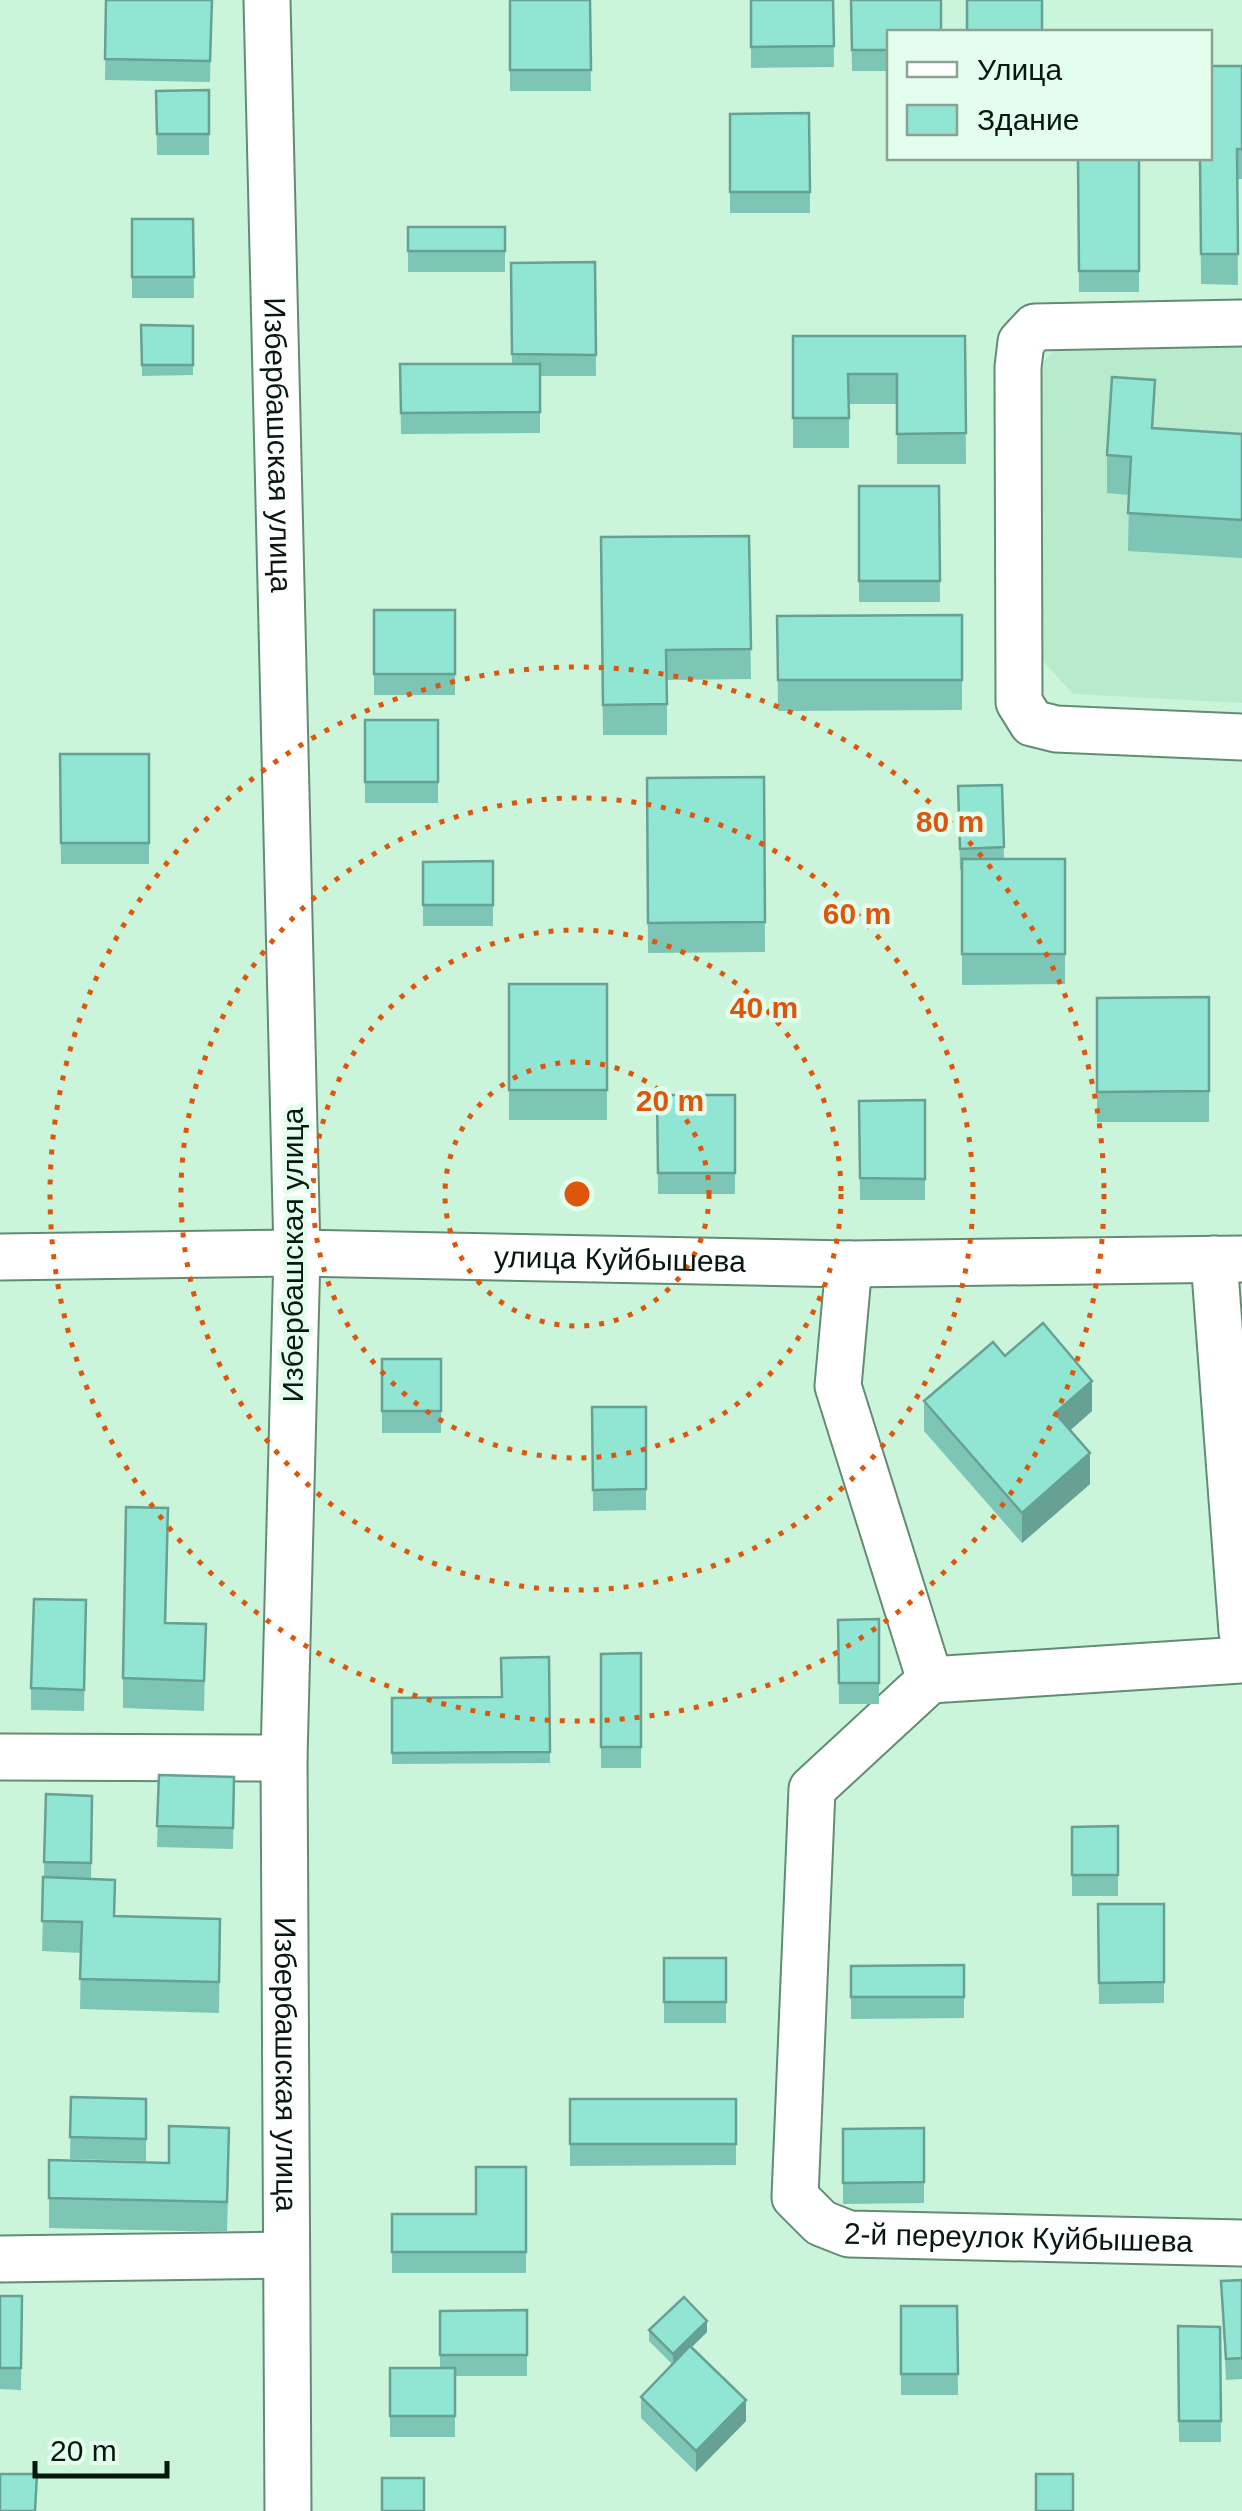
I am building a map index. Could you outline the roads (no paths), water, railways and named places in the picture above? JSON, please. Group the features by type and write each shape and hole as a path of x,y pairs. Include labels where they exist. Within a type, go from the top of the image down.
{"street":[{"name":"Избербашская улица","path":"267,0 297,1253 284,1758 288,2511"},
{"path":"1242,322 1035,327 1020,342 1018,367 1019,702 1032,723 1056,729 1242,737"},
{"name":"улица Куйбышева","path":"0,1256 297,1253 849,1264 1228,1259"},
{"path":"1228,1259 1242,1632"},
{"path":"849,1264 838,1386 930,1680 1242,1660"},
{"name":"2-й переулок Куйбышева","path":"930,1680 812,1789 795,2197 821,2224 849,2234 1242,2242"},
{"path":"0,1757 284,1758"},
{"path":"0,2259 286,2254"}]}
